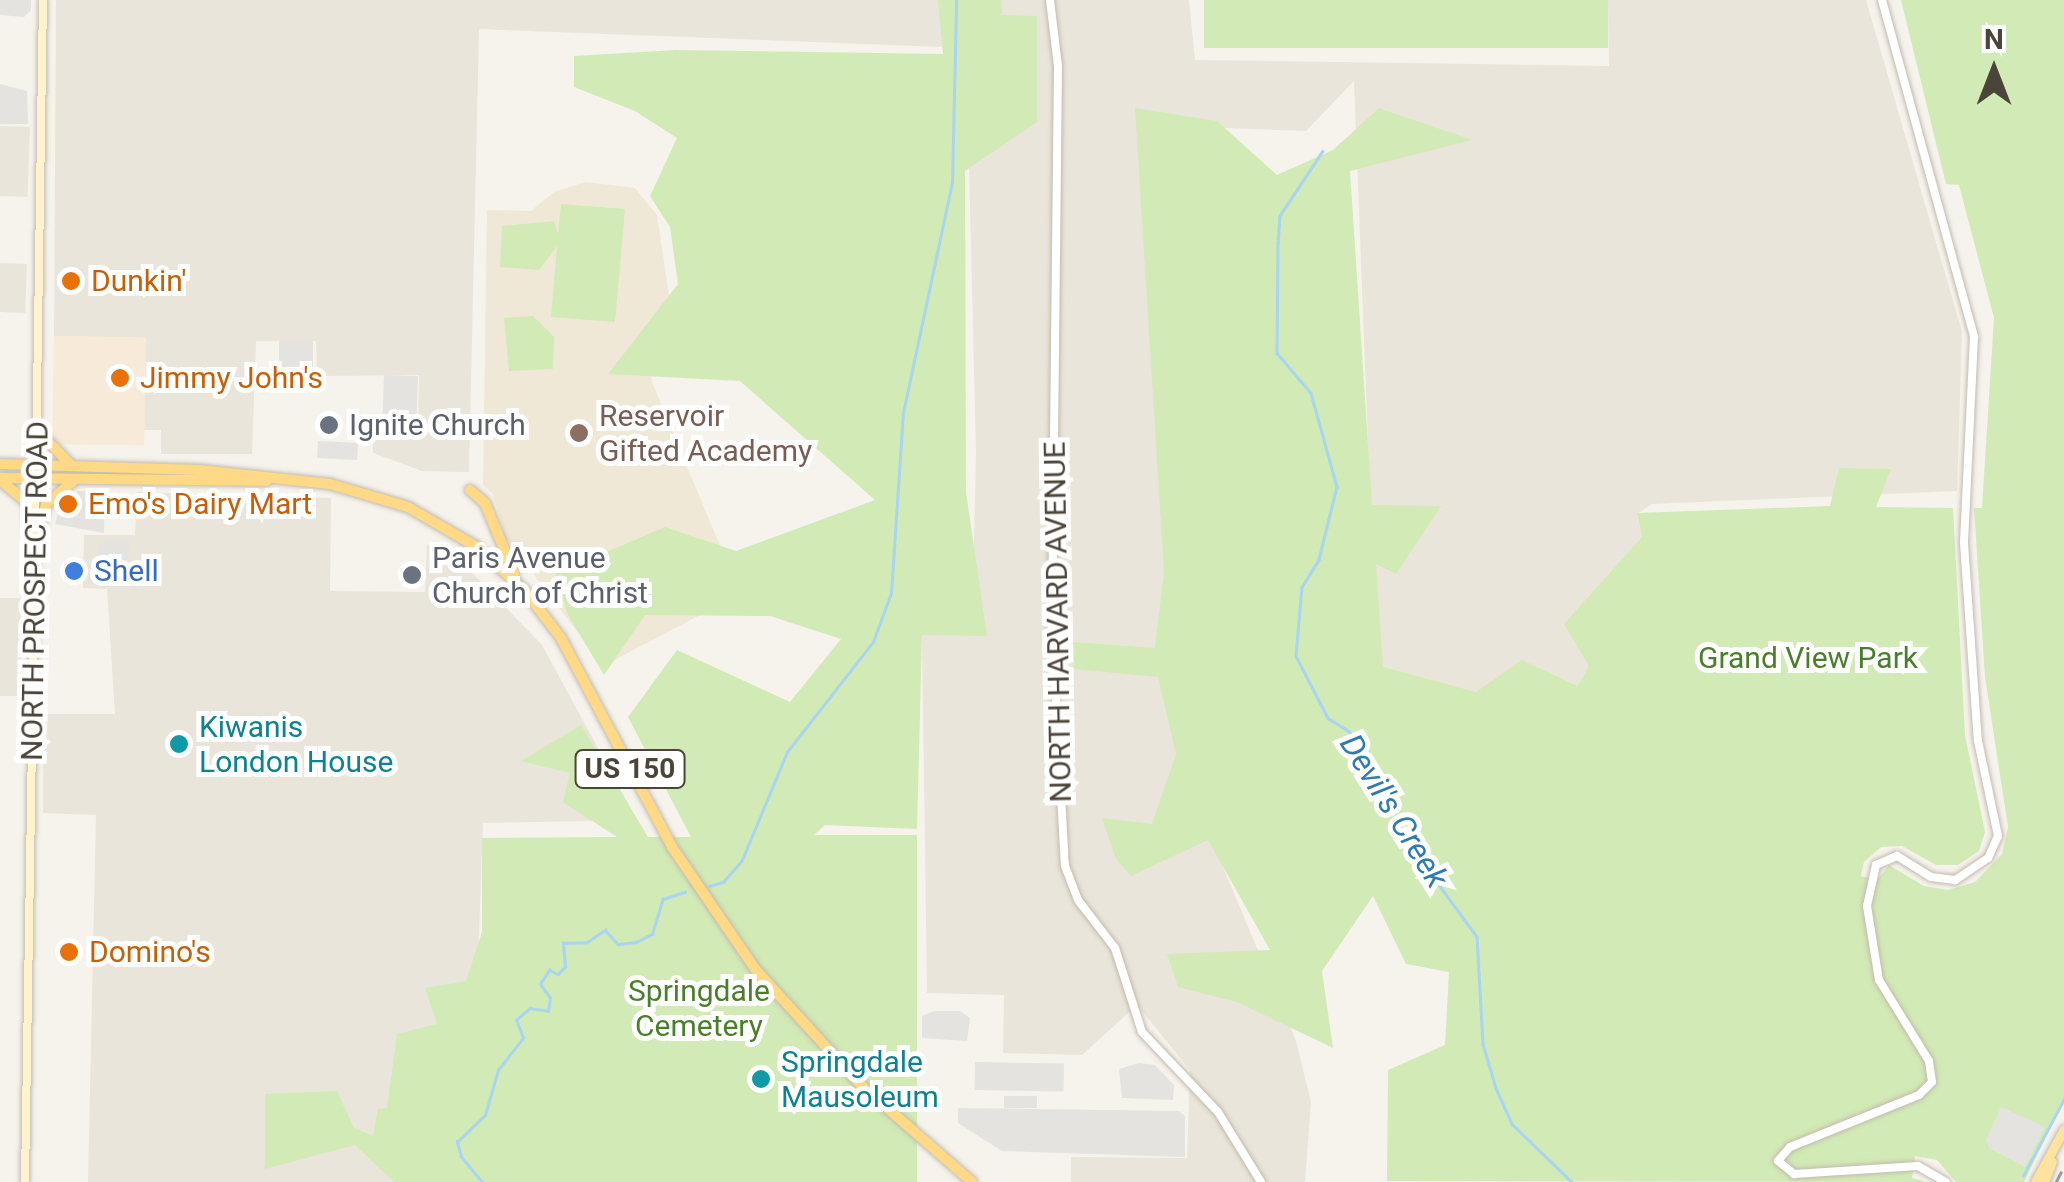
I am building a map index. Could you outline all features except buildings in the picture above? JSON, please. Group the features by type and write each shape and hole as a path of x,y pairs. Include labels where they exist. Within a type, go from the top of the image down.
{"highway":[{"path":"37,430 53,453 76,466"},
{"name":"US 150","path":"0,464 314,482 368,492 434,520 486,554 525,591 564,642 654,815 721,925 844,1068 974,1182"},
{"path":"0,480 27,502 34,558"},
{"name":"US 150","path":"0,480 314,482"},
{"path":"35,542 54,493 92,480"},
{"path":"470,490 485,503 495,540 525,591"}],"main road":[{"name":"NORTH PROSPECT ROAD","path":"24,1182 44,0"},
{"path":"2035,1182 2064,1131"},
{"path":"2044,1182 2064,1131"}],"street":[{"name":"NORTH HARVARD AVENUE","path":"1050,0 1058,56 1052,628 1065,866 1078,900 1115,948 1142,1032 1218,1112 1261,1182"},
{"path":"1882,0 1973,332 1964,543 1978,735 1998,836 1988,858 1955,880 1932,878 1897,856 1877,863 1866,906 1879,980 1929,1061 1932,1082 1920,1094 1790,1146 1778,1162 1794,1174 1918,1166 1946,1182"}],"shaded area":[{"path":"0,0 31,0 31,10 24,17 0,15"},
{"path":"56,0 940,0 942,47 479,29 469,472 422,471 373,453 373,433 418,433 419,375 317,376 316,341 256,341 252,454 161,454 161,430 144,430 145,338 54,336"},
{"path":"965,0 1189,0 1195,60 1609,66 1608,0 1866,0 1962,332 1957,491 1652,504 1637,514 1649,572 1567,701 1489,701 1377,676 1354,81 1306,131 1143,125 1197,805 1296,1041 1311,1102 1305,1182 1071,1182 1071,1157 1187,1158 1190,1070 1137,1005 1082,1055 1003,1053 1004,995 927,993 922,634 972,629 976,453"},
{"path":"0,84 27,91 28,124 0,124"},
{"path":"0,126 30,127 28,197 0,196"},
{"name":"Reservoir Gifted Academy","path":"585,182 635,188 657,215 671,309 645,341 652,382 740,594 603,666 505,536 493,494 483,485 487,210 531,211 554,192"},
{"path":"0,263 27,264 25,313 0,312"},
{"path":"54,336 146,338 144,446 52,444"},
{"path":"279,341 313,341 313,379 279,379"},
{"path":"384,375 418,376 416,433 382,432"},
{"path":"318,441 358,443 357,460 317,458"},
{"path":"76,491 105,491 104,533 55,524 59,511 69,512 80,502"},
{"path":"137,492 331,498 330,591 425,592 427,544 456,556 542,645 637,820 483,823 476,1018 407,1182 88,1182 96,815 43,813 43,714 115,714 107,589 83,588 84,535 135,535"},
{"path":"109,539 129,540 128,584 98,584 99,544"},
{"path":"0,598 22,598 22,696 0,696"},
{"path":"934,1011 960,1011 970,1018 967,1041 922,1038 922,1016"},
{"path":"975,1062 1064,1064 1063,1092 975,1090"},
{"path":"1139,1063 1155,1065 1174,1085 1173,1100 1122,1098 1119,1069"},
{"path":"1004,1096 1037,1096 1037,1108 1004,1108"},
{"path":"2001,1107 2045,1127 2025,1167 1989,1148 1986,1140"},
{"path":"958,1108 1179,1111 1185,1116 1185,1157 1002,1151 958,1123"}],"green space":[{"name":"Springdale Cemetery","path":"938,0 1001,0 1002,15 1037,16 1037,122 965,171 966,492 987,636 922,635 917,829 825,825 814,835 917,835 917,1182 394,1182 355,1145 265,1169 265,1094 337,1091 354,1128 373,1136 378,1109 387,1108 397,1034 437,1024 425,988 466,981 482,932 482,838 617,837 563,802 570,773 521,761 581,725 648,837 691,837 628,717 677,650 790,702 841,639 770,616 645,615 604,675 568,615 555,574 665,527 736,551 875,500 740,381 608,374 678,284 670,227 650,196 677,138 635,111 574,87 574,56 676,50 943,54"},
{"path":"1204,0 1608,0 1608,48 1204,48"},
{"name":"Grand View Park","path":"1901,0 2064,0 2064,1100 2024,1182 1956,1182 1937,1160 1915,1156 1912,1178 1927,1182 1387,1181 1388,1070 1445,1045 1449,972 1406,964 1373,896 1322,971 1333,1048 1237,1002 1178,987 1167,954 1270,950 1208,840 1131,876 1116,859 1102,818 1152,824 1176,754 1158,677 1074,669 1073,642 1155,648 1164,572 1135,108 1217,121 1277,175 1333,150 1379,108 1472,140 1350,171 1372,505 1441,506 1396,574 1376,564 1383,667 1476,692 1522,660 1577,686 1589,666 1564,624 1642,537 1637,513 1830,506 1839,468 1891,469 1876,507 1953,508 1965,735 1985,832 1979,851 1958,865 1936,865 1902,846 1881,847 1864,862 1861,876 1877,880 1889,865 1924,886 1948,890 1975,882 2002,854 2008,827 1985,677 1974,508 1982,508 1994,318 1959,185 1946,184"},
{"path":"561,204 625,209 615,322 551,317 557,246 539,270 500,267 502,226 554,221 558,234"},
{"path":"533,316 554,337 553,369 509,371 504,318"}],"waterway":[{"path":"709,886 723,882 742,860 787,752 873,642 891,593 903,413 952,183 956,0"},
{"name":"Devil's Creek","path":"1323,151 1280,216 1278,243 1277,353 1311,393 1337,487 1319,560 1302,587 1296,656 1328,718 1349,731 1380,780 1410,845 1477,937 1483,1044 1496,1088 1512,1124 1572,1182"},
{"path":"482,1182 461,1157 457,1142 485,1115 498,1070 523,1038 516,1020 530,1008 548,1011 550,998 540,984 549,970 558,974 565,967 563,943 587,942 605,930 618,944 636,942 652,934 663,899 685,892"},
{"path":"2023,1176 2064,1099"}],"railway":[{"path":"2056,1182 2064,1166"}],"place":[{"name":"Dunkin'","path":"71,281"},
{"name":"Jimmy John's","path":"120,378"},
{"name":"Ignite Church","path":"329,425"},
{"name":"Reservoir Gifted Academy","path":"579,433"},
{"name":"Emo's Dairy Mart","path":"68,504"},
{"name":"Shell","path":"74,571"},
{"name":"Paris Avenue Church of Christ","path":"412,575"},
{"name":"Kiwanis London House","path":"179,744"},
{"name":"Domino's","path":"69,952"},
{"name":"Springdale Mausoleum","path":"761,1079"}]}
